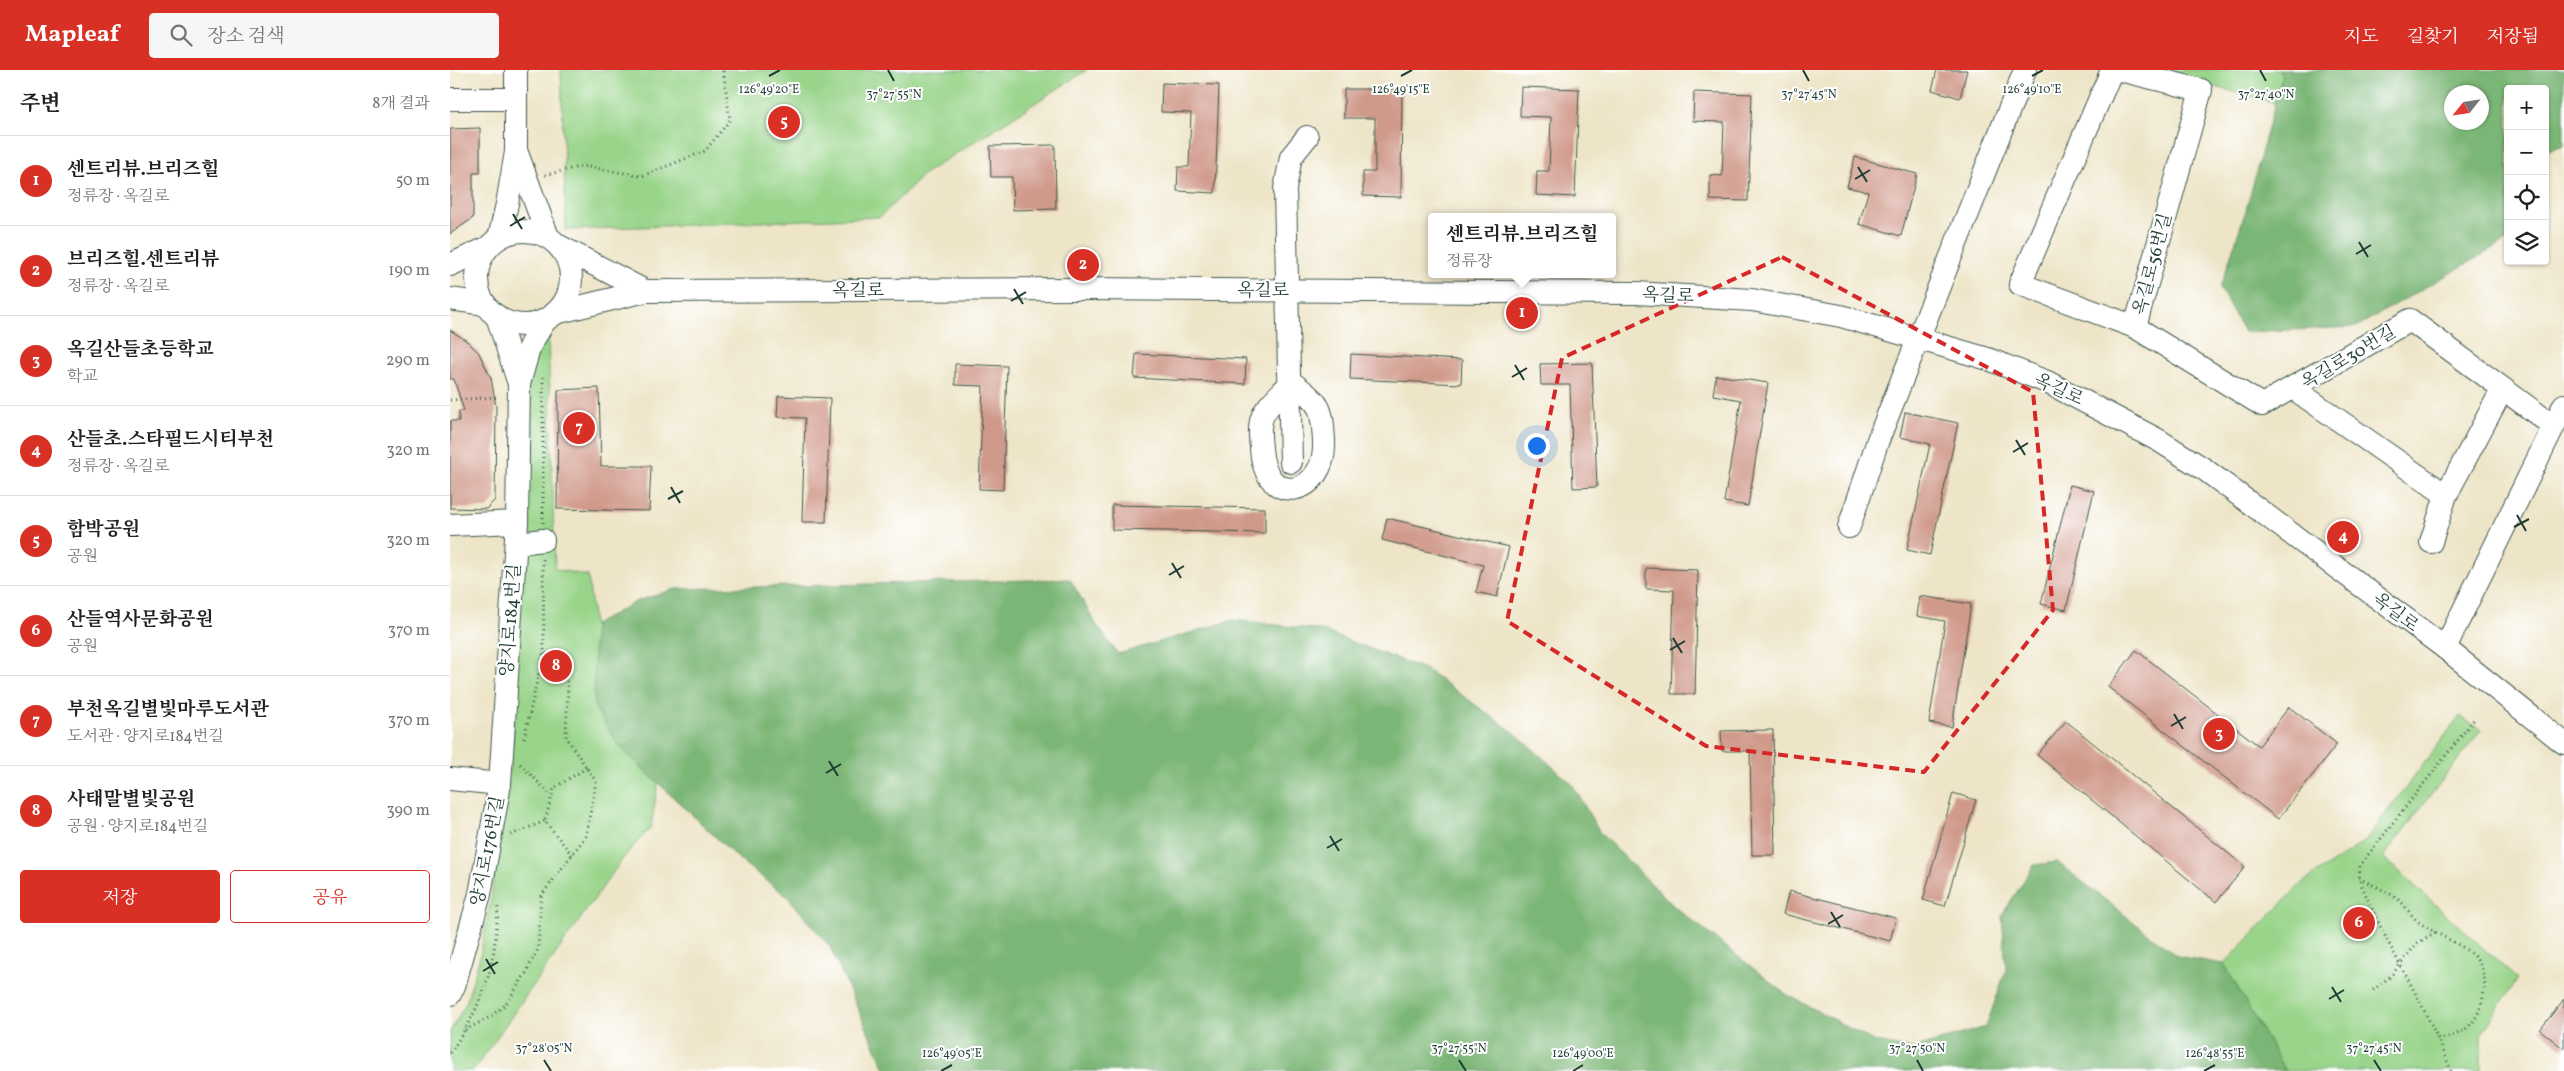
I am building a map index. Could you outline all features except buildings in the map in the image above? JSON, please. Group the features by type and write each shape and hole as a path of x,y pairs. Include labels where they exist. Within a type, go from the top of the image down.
{"street":[{"path":"516,70 516,152 508,204 493,243 478,266 477,286 491,310 518,390"},
{"path":"1849,527 1878,440 2025,70"},
{"name":"옥길로56번길","path":"2112,70 2020,284 2135,327 2200,90 2120,70"},
{"path":"450,99 516,99"},
{"path":"1291,462 1286,174 1292,157 1307,137"},
{"path":"516,152 553,242 567,259 570,281 564,302 551,316 530,345 518,390"},
{"path":"450,265 514,232 532,231 553,242"},
{"name":"옥길로","path":"553,242 645,291"},
{"name":"옥길로","path":"551,316 645,291 1288,290 1636,294 1752,300 1841,316 1988,359 2047,382 2158,440 2204,469 2445,648 2564,743"},
{"path":"450,299 491,310 508,322 521,325 551,316"},
{"name":"옥길로30번길","path":"2446,495 2294,389 2410,320 2502,390 2552,425"},
{"path":"2135,327 2262,405 2294,389"},
{"name":"양지로184번길","path":"500,784 517,522 518,390"},
{"path":"2431,542 2446,495 2502,390"},
{"path":"2445,648 2529,481 2552,425 2564,405"},
{"path":"450,525 517,522"},
{"name":"양지로176번길","path":"450,779 500,784 480,894 450,994"}],"path":[{"path":"527,180 583,166 642,176 705,150 730,120 723,70"},
{"path":"450,400 518,390"},
{"path":"465,1031 490,1017 506,1004 526,973 538,949 541,896 586,836 596,782 588,767 566,737 568,683 544,651"},
{"path":"2451,1071 2440,1039 2399,966 2359,878 2360,866 2476,717"},
{"path":"514,763 552,795"},
{"path":"545,821 554,788 588,767"},
{"path":"545,821 572,855"},
{"path":"507,837 545,821"},
{"path":"2359,878 2399,900 2418,922 2454,940 2472,954 2480,964 2484,977 2482,1004 2472,1023 2455,1036 2440,1039"},
{"path":"2373,990 2392,976 2417,943 2436,932"}],"highlighted area":[{"path":"1782,257 2033,392 2053,610 1924,772 1706,746 1507,621 1562,358"}],"green space":[{"path":"561,70 1087,70 925,173 880,217 566,230"},
{"path":"2153,70 2279,70 2282,76 2275,103"},
{"path":"2279,70 2564,70 2564,145 2549,150 2549,85 2504,85 2504,242 2356,327 2244,332 2220,288 2246,210 2282,76"},
{"path":"548,330 555,569 588,576 594,625 619,746 658,783 651,827 624,857 473,1071 450,1071 450,1032 466,1003 479,960 491,898 512,750 528,376"},
{"path":"1070,579 1097,626 1118,654 1234,620 1320,630 1427,670 1516,734 1572,784 1600,833 1675,907 1786,994 1873,1041 1912,1049 1986,1027 2006,970 2002,915 2034,865 2057,862 2177,956 2224,964 2285,1071 886,1071 830,947 788,897 741,861 619,746 594,706 594,625 637,601 675,589"},
{"path":"2460,716 2481,730 2383,857 2517,979 2481,1035 2481,1071 2285,1071 2224,964 2302,883 2364,842"}],"place":[{"name":"함박공원","path":"784,122"},
{"name":"브리즈힐.센트리뷰","path":"1083,265"},
{"name":"센트리뷰.브리즈힐","path":"1522,313"},
{"name":"부천옥길별빛마루도서관","path":"579,428"},
{"name":"산들초.스타필드시티부천","path":"2343,537"},
{"name":"사태말별빛공원","path":"556,666"},
{"name":"옥길산들초등학교","path":"2219,734"},
{"name":"산들역사문화공원","path":"2359,923"}]}
